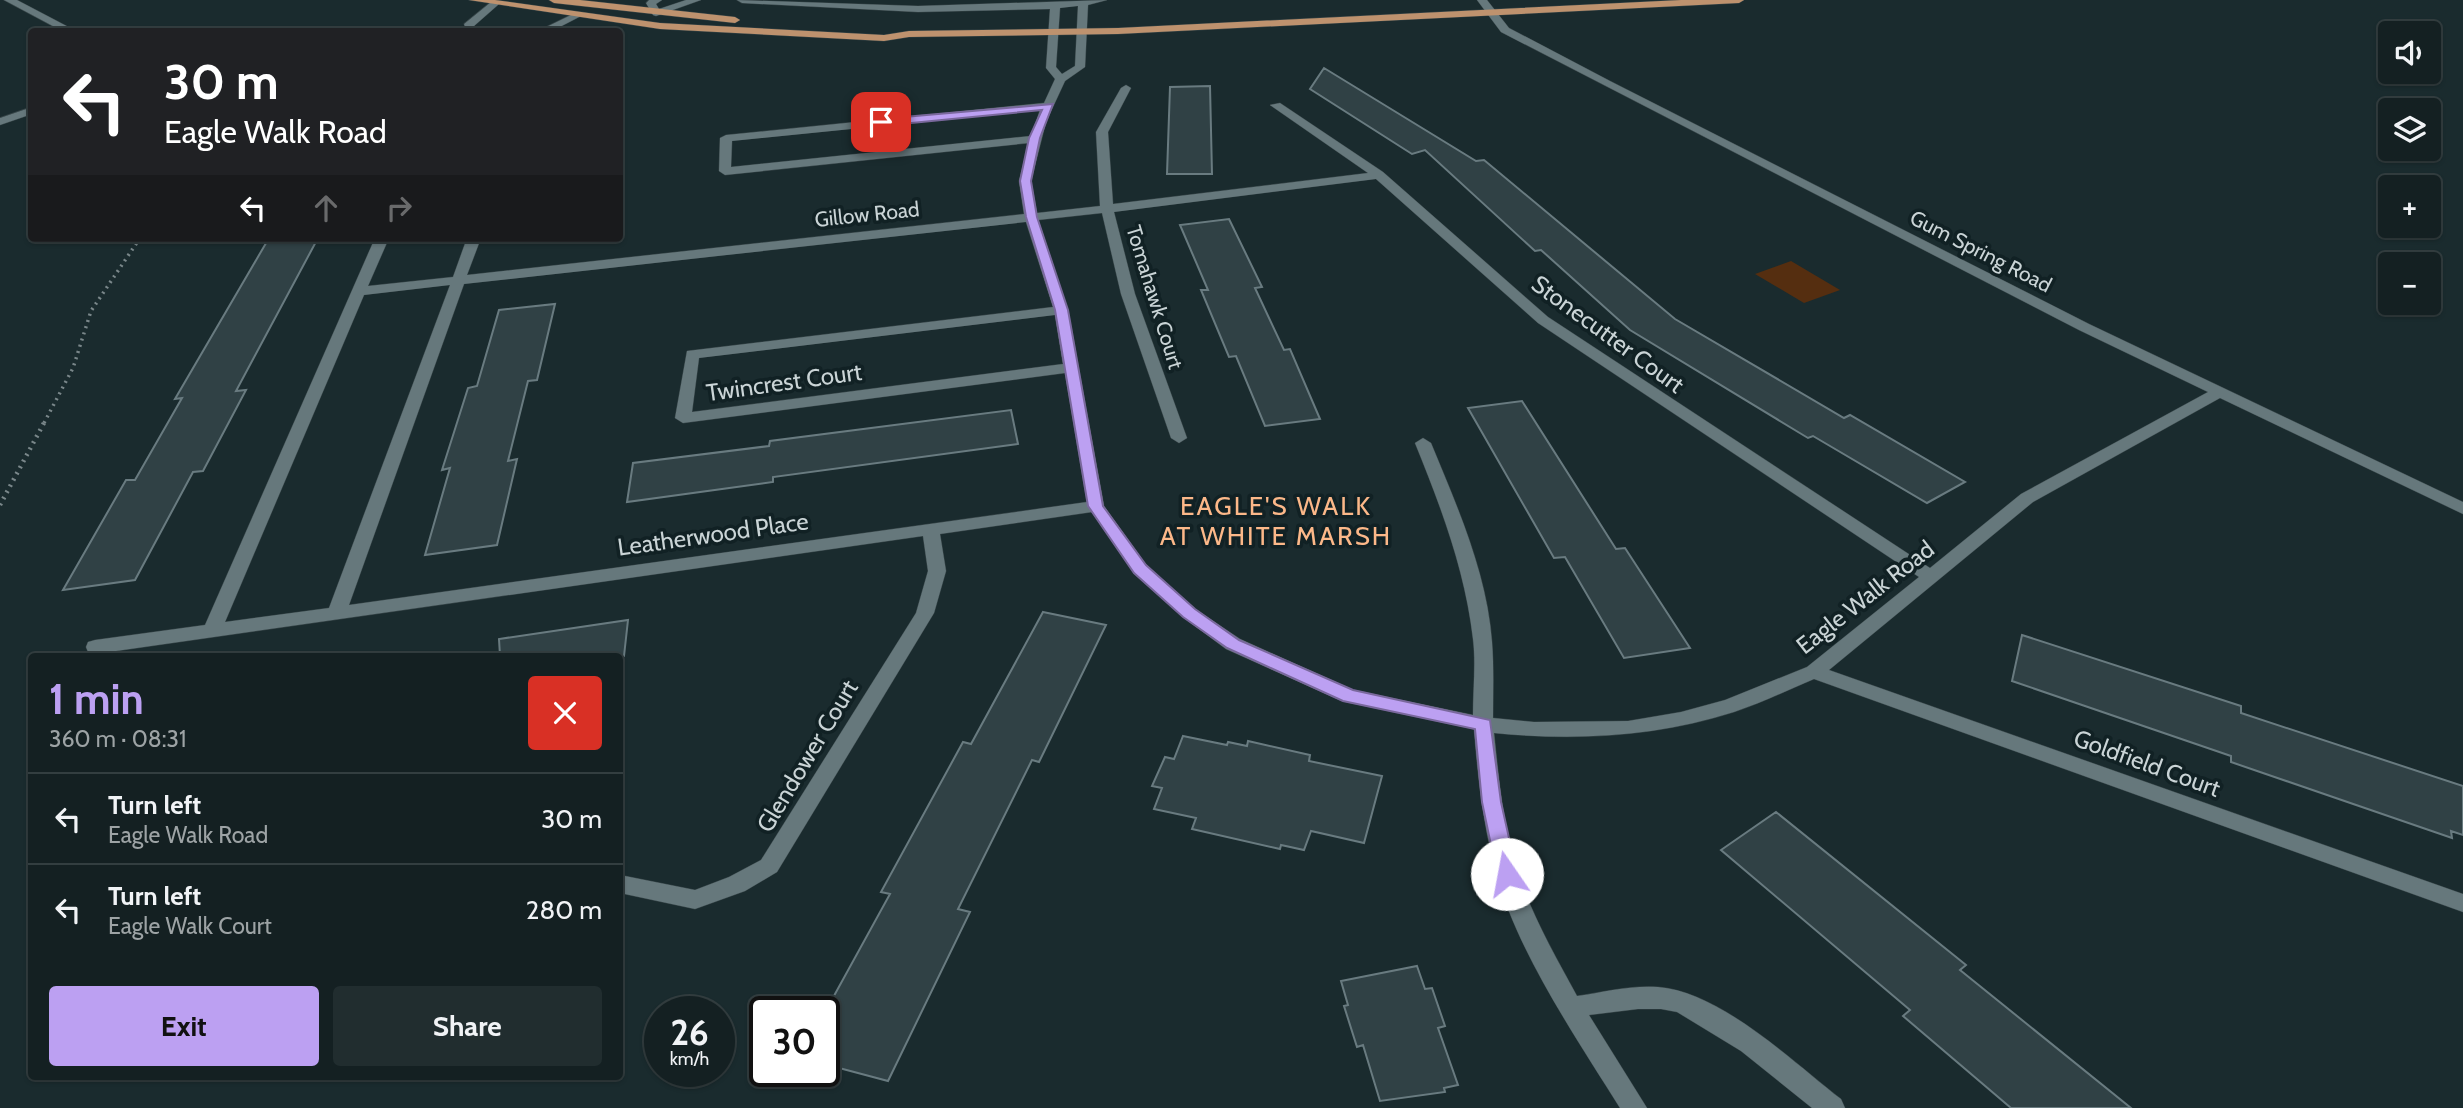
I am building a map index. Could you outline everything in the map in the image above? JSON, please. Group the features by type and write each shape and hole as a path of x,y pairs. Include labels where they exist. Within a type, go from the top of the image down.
{"main road":[{"path":"474,0 660,26 787,35 884,38 909,34 1083,32 1739,0"},
{"path":"552,0 656,13 892,27 909,34"}],"street":[{"path":"9,0 65,28"},
{"path":"657,0 651,3 656,13 696,0"},
{"path":"742,0 918,9 1055,6 1102,0"},
{"name":"Gum Spring Road","path":"1482,0 1505,30 1606,83 2218,393 2463,509"},
{"path":"469,28 470,22 494,4"},
{"path":"1083,4 1083,32"},
{"path":"1055,6 1051,68 1061,79"},
{"path":"550,28 576,16"},
{"name":"Eagle Walk Road","path":"1083,32 1080,67 1061,79 1034,138 1025,181 1031,217 1062,310 1096,506 1140,569 1189,613 1233,644 1349,696 1483,724 1534,729 1628,728 1681,719 1777,689 1814,672 2027,498 2218,393"},
{"name":"Tomahawk Court","path":"1126,88 1102,132 1107,209 1128,294 1179,438"},
{"name":"Stonecutter Court","path":"1276,105 1379,175 1553,327 1931,577"},
{"path":"1034,138 724,171 726,138 1049,106"},
{"path":"0,122 28,112"},
{"name":"Gillow Road","path":"359,291 1107,209 1379,175"},
{"path":"212,630 380,242"},
{"path":"337,612 473,242"},
{"name":"Twincrest Court","path":"1062,310 692,354 683,418 1073,367"},
{"path":"1423,443 1453,516 1472,583 1483,641 1483,724 1491,802 1507,874 1528,927 1571,1008 1634,1108"},
{"name":"Leatherwood Place","path":"95,647 1096,506"},
{"name":"Glendower Court","path":"623,885 695,900 737,884 769,866 925,613 938,578 939,557 929,528"},
{"name":"Goldfield Court","path":"1814,672 2463,903"},
{"path":"1571,1008 1638,998 1665,998 1694,1009 1736,1035 1832,1108"}],"path":[{"path":"0,505 73,368 91,311 137,242"}],"shaded area":[{"path":"1791,261 1840,290 1804,303 1755,274"}],"building":[{"path":"1324,68 1476,161 1484,160 1675,319 1844,418 1850,415 1965,482 1927,503 1813,436 1808,438 1630,330 1541,250 1535,251 1425,150 1412,154 1310,89"},
{"path":"1210,86 1212,174 1167,174 1170,87"},
{"path":"1229,219 1262,287 1255,288 1284,350 1290,349 1320,419 1265,426 1236,356 1229,357 1201,290 1208,290 1180,225"},
{"path":"267,242 316,242 236,391 246,390 203,471 193,472 135,580 63,590 126,480 135,480 182,398 175,399"},
{"path":"555,304 537,380 528,381 508,461 517,459 497,545 425,555 450,468 442,470 468,388 477,386 499,310"},
{"path":"1522,401 1616,549 1625,548 1690,648 1624,658 1565,557 1554,558 1468,408"},
{"path":"1011,410 1018,444 773,477 773,482 627,502 633,463 769,446 770,441"},
{"path":"1043,612 1106,625 1039,762 1032,760 958,909 970,912 888,1081 840,1068 840,996 834,996 890,894 881,892 963,742 971,744"},
{"path":"628,620 624,656 623,653 500,653 499,639"},
{"path":"2022,635 2241,706 2241,713 2463,786 2463,835 2451,831 2452,838 2231,762 2231,756 2012,681"},
{"path":"1183,736 1227,745 1228,742 1247,746 1248,741 1310,755 1309,761 1382,776 1364,843 1311,831 1304,850 1281,845 1280,849 1192,829 1196,818 1154,809 1162,788 1152,786 1165,757 1174,759"},
{"path":"1776,812 1966,965 1960,970 2131,1108 2011,1108 1903,1016 1910,1010 1721,850"},
{"path":"1417,966 1425,989 1432,988 1445,1026 1438,1028 1458,1085 1444,1088 1445,1092 1380,1101 1363,1045 1357,1047 1344,1006 1348,1005 1341,981"}],"district":[{"name":"EAGLE'S WALK AT WHITE MARSH","path":"1276,521"}],"route":[{"path":"881,122 1049,106 1034,138 1025,181 1031,217 1062,310 1096,506 1115,538 1140,569 1189,613 1233,644 1292,673 1349,696 1410,711 1483,724 1491,802 1507,874"}]}
